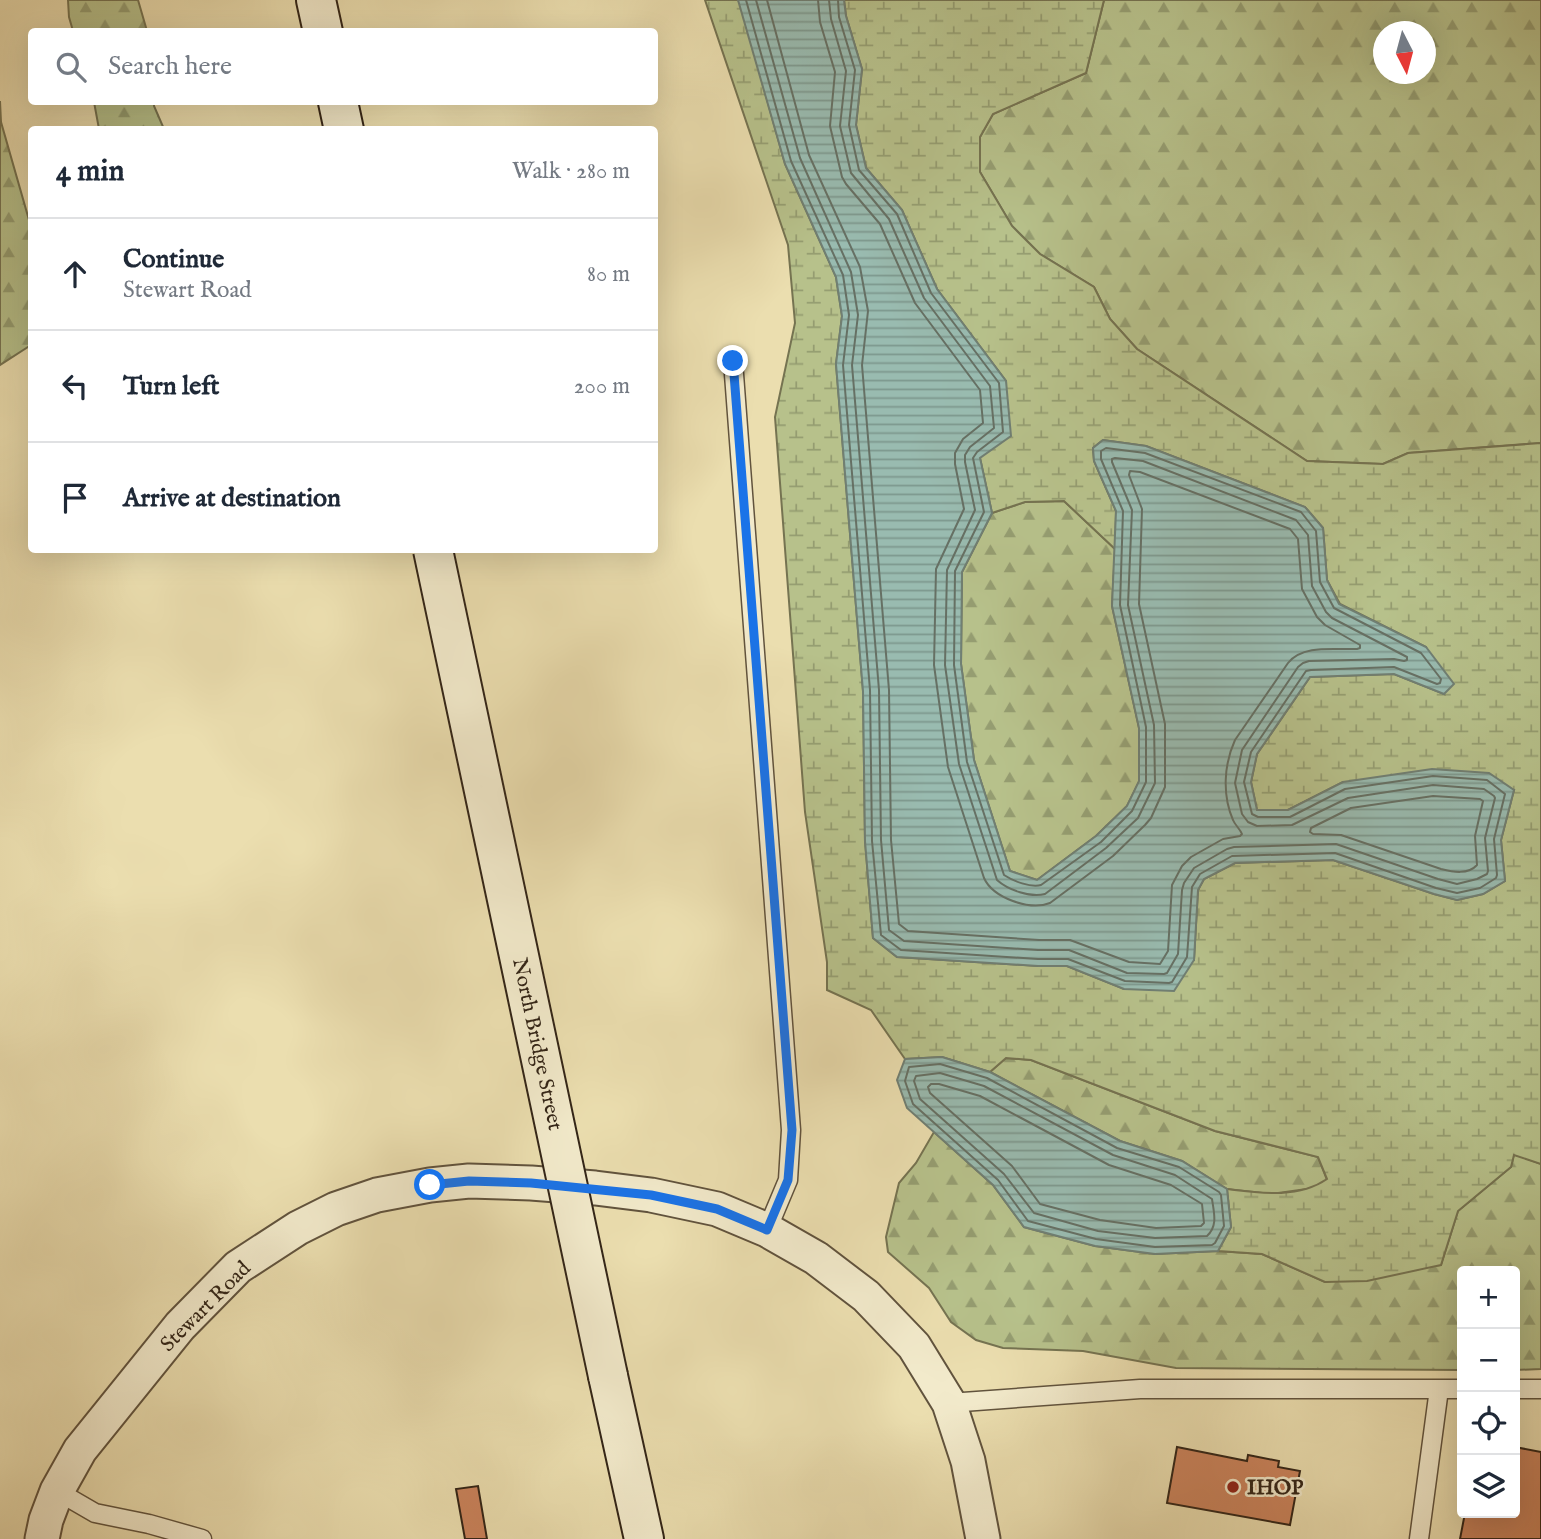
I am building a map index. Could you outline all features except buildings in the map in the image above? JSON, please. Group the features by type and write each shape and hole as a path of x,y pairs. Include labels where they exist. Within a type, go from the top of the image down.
{"main road":[{"path":"316,0 322,28"},
{"path":"339,105 343,126"},
{"name":"North Bridge Street","path":"434,553 644,1539"}],"street":[{"name":"Stewart Road","path":"42,1539 57,1491 80,1450 180,1326 238,1267 298,1228 336,1209 377,1195 469,1181 531,1183 651,1195 717,1209 767,1230 816,1258 866,1296 914,1346 949,1403 968,1461 983,1539"}],"lane":[{"path":"733,361 792,1130 788,1180 767,1230"},
{"path":"1520,1388 1541,1388"},
{"path":"949,1403 1140,1389 1457,1389"},
{"path":"1419,1539 1439,1389"},
{"path":"57,1491 95,1513 202,1539"}],"green space":[{"path":"68,0 138,0 146,28 72,28"},
{"path":"705,0 738,0 740,3 785,164 836,277 842,316 836,364 863,691 865,841 873,938 897,957 1067,966 1124,989 1194,960 1198,890 1204,879 1235,863 1333,860 1457,900 1483,894 1505,881 1501,840 1514,790 1343,782 1288,810 1257,810 1251,782 1257,754 1310,677 1394,674 1444,694 1426,647 1340,604 1327,580 1323,528 1305,507 1146,446 1103,440 1093,448 1094,461 1116,511 1115,549 1064,501 1025,502 992,513 980,458 1006,381 937,289 902,210 866,168 856,125 862,69 846,16 844,0 1104,0 1086,73 993,114 980,137 980,172 1012,226 1040,254 1094,287 1110,319 1137,349 1307,461 1383,464 1408,453 1541,443 1541,1164 1514,1155 1511,1167 1458,1211 1441,1265 1367,1281 1325,1282 1262,1254 1218,1251 1231,1227 1227,1189 1278,1193 1304,1190 1327,1179 1318,1157 1215,1131 1031,1060 1006,1058 990,1072 942,1057 905,1059 871,1010 827,990 827,962 805,812 775,417 795,323 788,245"},
{"path":"1104,0 1541,0 1541,443 1408,453 1383,464 1307,461 1137,349 1110,319 1094,287 1040,254 1012,226 980,172 980,137 993,114 1086,73"},
{"path":"0,101 1,122 28,216 28,347 0,365"},
{"path":"95,105 154,105 163,126 98,126"},
{"path":"1064,501 1115,549 1112,606 1139,728 1139,782 1127,806 1096,836 1037,880 1010,871 974,760 961,664 962,572 992,513 1025,502"},
{"path":"1006,1058 1031,1060 1215,1131 1318,1157 1327,1180 1314,1188 1271,1194 1227,1189 1182,1161 1120,1141 990,1072"},
{"path":"934,1132 993,1185 1024,1227 1095,1246 1155,1254 1218,1251 1262,1254 1325,1282 1441,1265 1458,1211 1511,1167 1514,1154 1541,1164 1541,1369 1520,1370 1520,1266 1457,1266 1457,1370 1176,1368 1083,1351 1003,1348 976,1340 951,1322 929,1288 888,1252 886,1237 899,1183 916,1163"}],"water":[{"path":"738,0 844,0 846,16 862,69 856,125 866,168 902,210 937,289 1006,381 1011,436 980,458 992,513 962,572 961,664 974,760 1010,871 1037,880 1096,836 1127,806 1139,781 1139,728 1112,606 1116,511 1094,461 1093,448 1103,440 1146,446 1305,507 1323,528 1327,580 1339,604 1426,647 1454,684 1444,694 1394,674 1310,677 1257,754 1251,782 1257,810 1288,810 1343,782 1432,769 1489,773 1514,790 1501,840 1505,881 1483,894 1457,900 1333,860 1235,863 1204,879 1198,890 1194,960 1174,991 1124,989 1067,966 897,957 873,938 865,841 863,691 836,364 842,316 836,277 785,164"},
{"path":"942,1057 990,1072 1120,1141 1182,1161 1227,1189 1231,1227 1218,1251 1155,1254 1095,1246 1024,1227 993,1185 907,1108 897,1080 905,1059"}],"place":[{"name":"IHOP","path":"1233,1487"}],"route":[{"path":"430,1185 469,1181 531,1183 651,1195 717,1209 767,1230 788,1180 792,1130 733,361"}]}
